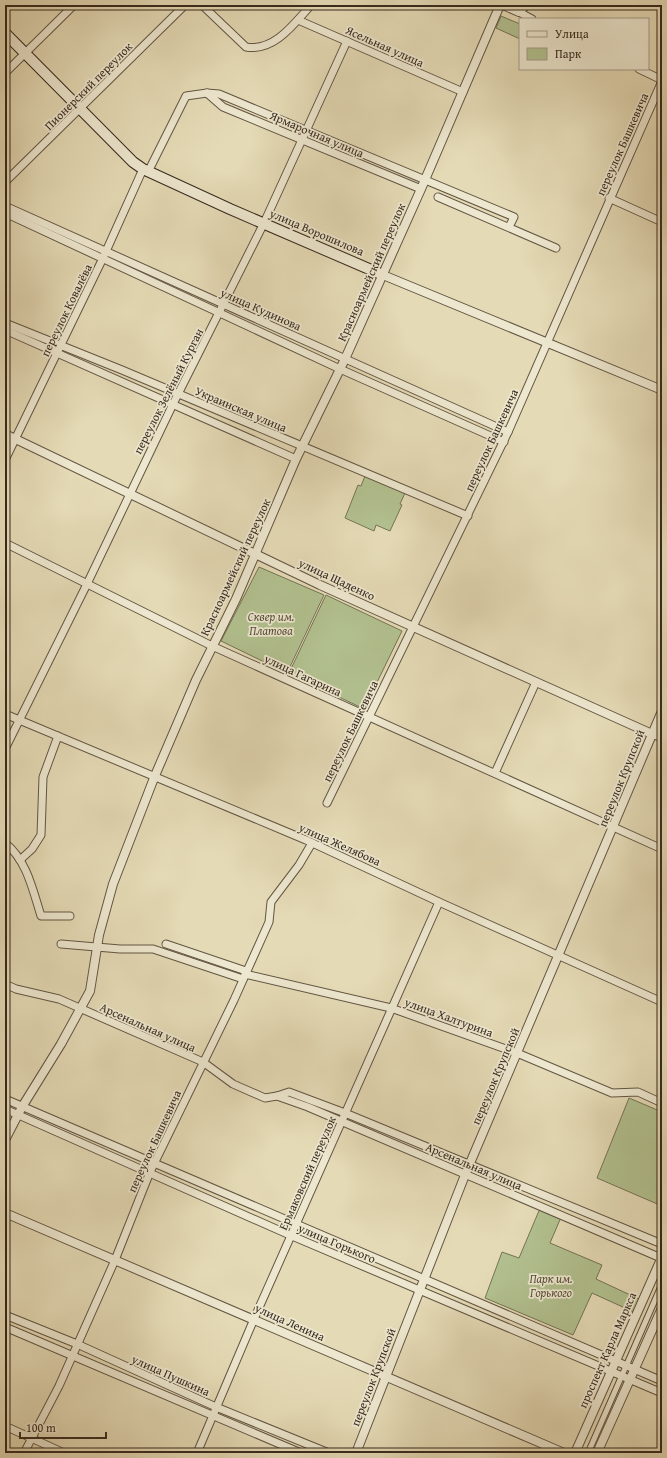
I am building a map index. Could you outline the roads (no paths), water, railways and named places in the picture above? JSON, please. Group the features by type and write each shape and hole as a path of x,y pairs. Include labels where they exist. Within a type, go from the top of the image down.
{"main road":[{"name":"улица Ворошилова","path":"5,33 80,110 133,162 145,171 383,275"}],"street":[{"path":"5,72 74,5"},
{"name":"Пионерский переулок","path":"5,182 80,110 185,5"},
{"path":"202,5 246,47 261,48 268,46 298,20 311,5"},
{"name":"Красноармейский переулок","path":"5,1140 22,1107 81,1009 90,991 97,947 113,884 154,778 212,646 256,554 296,459 345,359 426,179 500,5"},
{"path":"503,5 530,18"},
{"path":"519,12 526,5"},
{"name":"Ясельная улица","path":"298,20 463,92"},
{"name":"переулок Зелёный Курган","path":"5,749 87,584 173,404 220,314 264,223 346,41"},
{"path":"641,70 662,80"},
{"name":"переулок Башкевича","path":"327,803 504,442 609,198 662,80"},
{"path":"207,93 223,95 514,217 509,228"},
{"name":"Ярмарочная улица","path":"207,93 223,107 421,189"},
{"name":"переулок Ковалёва","path":"5,460 145,171 186,96 207,93"},
{"path":"438,197 556,248"},
{"path":"609,198 662,222"},
{"name":"улица Кудинова","path":"5,206 220,314 504,442"},
{"name":"улица Кудинова","path":"5,213 224,304 508,432"},
{"name":"улица Ворошилова","path":"383,275 547,341 614,371 662,390"},
{"name":"Украинская улица","path":"5,323 468,516"},
{"name":"Украинская улица","path":"5,330 296,459"},
{"name":"улица Щаденко","path":"5,434 320,585 662,738"},
{"name":"улица Гагарина","path":"5,543 212,646 614,828 662,848"},
{"path":"495,773 536,682"},
{"name":"переулок Крупской","path":"356,1453 465,1175 614,828 662,711"},
{"name":"улица Желябова","path":"5,714 154,778 312,843 662,1002"},
{"path":"20,860 32,849 42,835 42,777 58,736"},
{"path":"5,843 20,860 33,890 41,916 70,916"},
{"name":"переулок Башкевича","path":"24,1453 73,1355 115,1260 150,1172 269,922 271,902 299,865 312,843"},
{"name":"Ермаковский переулок","path":"197,1453 254,1319 439,902"},
{"name":"улица Халтурина","path":"61,944 153,949 245,975 392,1008 517,1053 612,1093 638,1092 662,1103"},
{"path":"166,944 245,975"},
{"name":"Арсенальная улица","path":"5,984 16,989 49,996 203,1062 233,1084 265,1098 289,1092 345,1113 469,1166 662,1244"},
{"name":"Арсенальная улица","path":"277,1096 342,1121 465,1175 662,1257"},
{"name":"улица Горького","path":"5,1099 155,1162 296,1225 662,1381"},
{"name":"улица Горького","path":"5,1110 150,1172 292,1236 662,1393"},
{"name":"улица Ленина","path":"5,1213 564,1453"},
{"name":"проспект Карла Маркса","path":"575,1453 610,1370 662,1257"},
{"path":"588,1453 662,1284"},
{"path":"597,1453 662,1308"},
{"name":"улица Пушкина","path":"5,1315 77,1344 216,1407 329,1453"},
{"name":"улица Пушкина","path":"5,1327 301,1453"},
{"path":"5,1426 64,1453"}],"park label":[{"name":"Сквер им. Платова","path":"271,623"},
{"name":"Парк им. Горького","path":"551,1285"}]}
